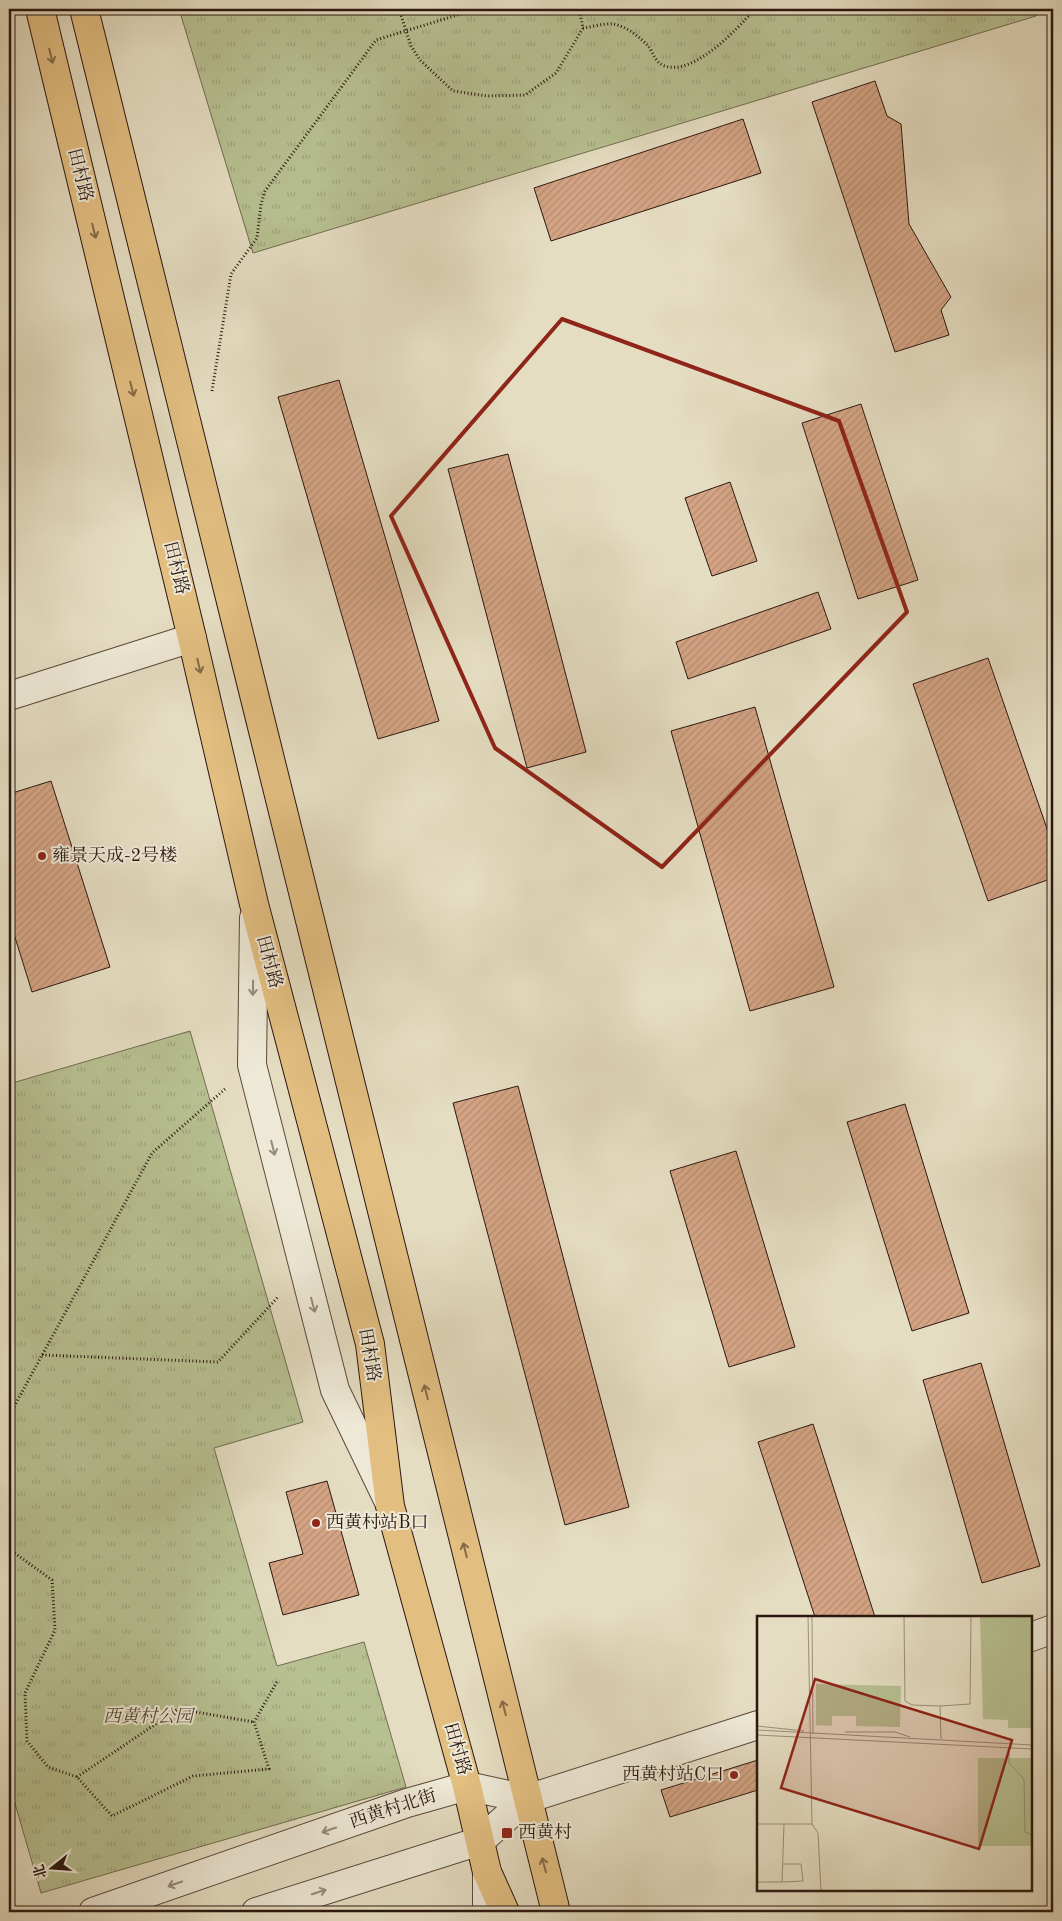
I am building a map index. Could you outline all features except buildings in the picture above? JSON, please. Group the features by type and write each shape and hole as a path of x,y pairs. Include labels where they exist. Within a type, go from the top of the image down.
{"main road":[{"name":"田村路","path":"40,9 192,638 254,904 370,1344 390,1506 467,1786 486,1872 505,1912"},
{"path":"84,9 556,1912"}],"street":[{"path":"9,696 192,638"},
{"path":"254,904 252,1065 335,1390 390,1506"},
{"path":"1032,1636 1053,1629"},
{"path":"256,1912 480,1841 527,1799 757,1724"},
{"name":"西黄村北街","path":"93,1912 407,1803 467,1786 527,1799"},
{"path":"486,1872 487,1912"}],"path":[{"path":"399,9 411,46 420,60 453,91 487,96 525,95 556,73 583,28 578,9"},
{"path":"211,397 231,274 257,238 261,204 265,191 376,40 477,9"},
{"path":"583,28 612,24 628,30 648,46 655,60 665,66 681,67 711,52 755,9"},
{"path":"9,1416 152,1153 252,1065"},
{"path":"42,1355 218,1362 304,1269"},
{"path":"9,1549 52,1580 55,1630 25,1693 27,1741 48,1767 77,1777 112,1816 193,1776 268,1768 254,1722 278,1680"},
{"path":"77,1777 178,1709 254,1722"}],"highlighted area":[{"path":"562,319 839,421 907,612 662,867 495,748 391,516"}],"green space":[{"path":"179,9 1034,9 1036,16 253,253"},
{"name":"西黄村公园","path":"190,1031 303,1422 214,1448 277,1666 364,1642 406,1787 41,1893 9,1783 9,1084"}],"place":[{"name":"雍景天成-2号楼","path":"42,856"},
{"name":"西黄村站B口","path":"316,1523"},
{"name":"西黄村站C口","path":"734,1775"},
{"name":"西黄村","path":"507,1833"}]}
